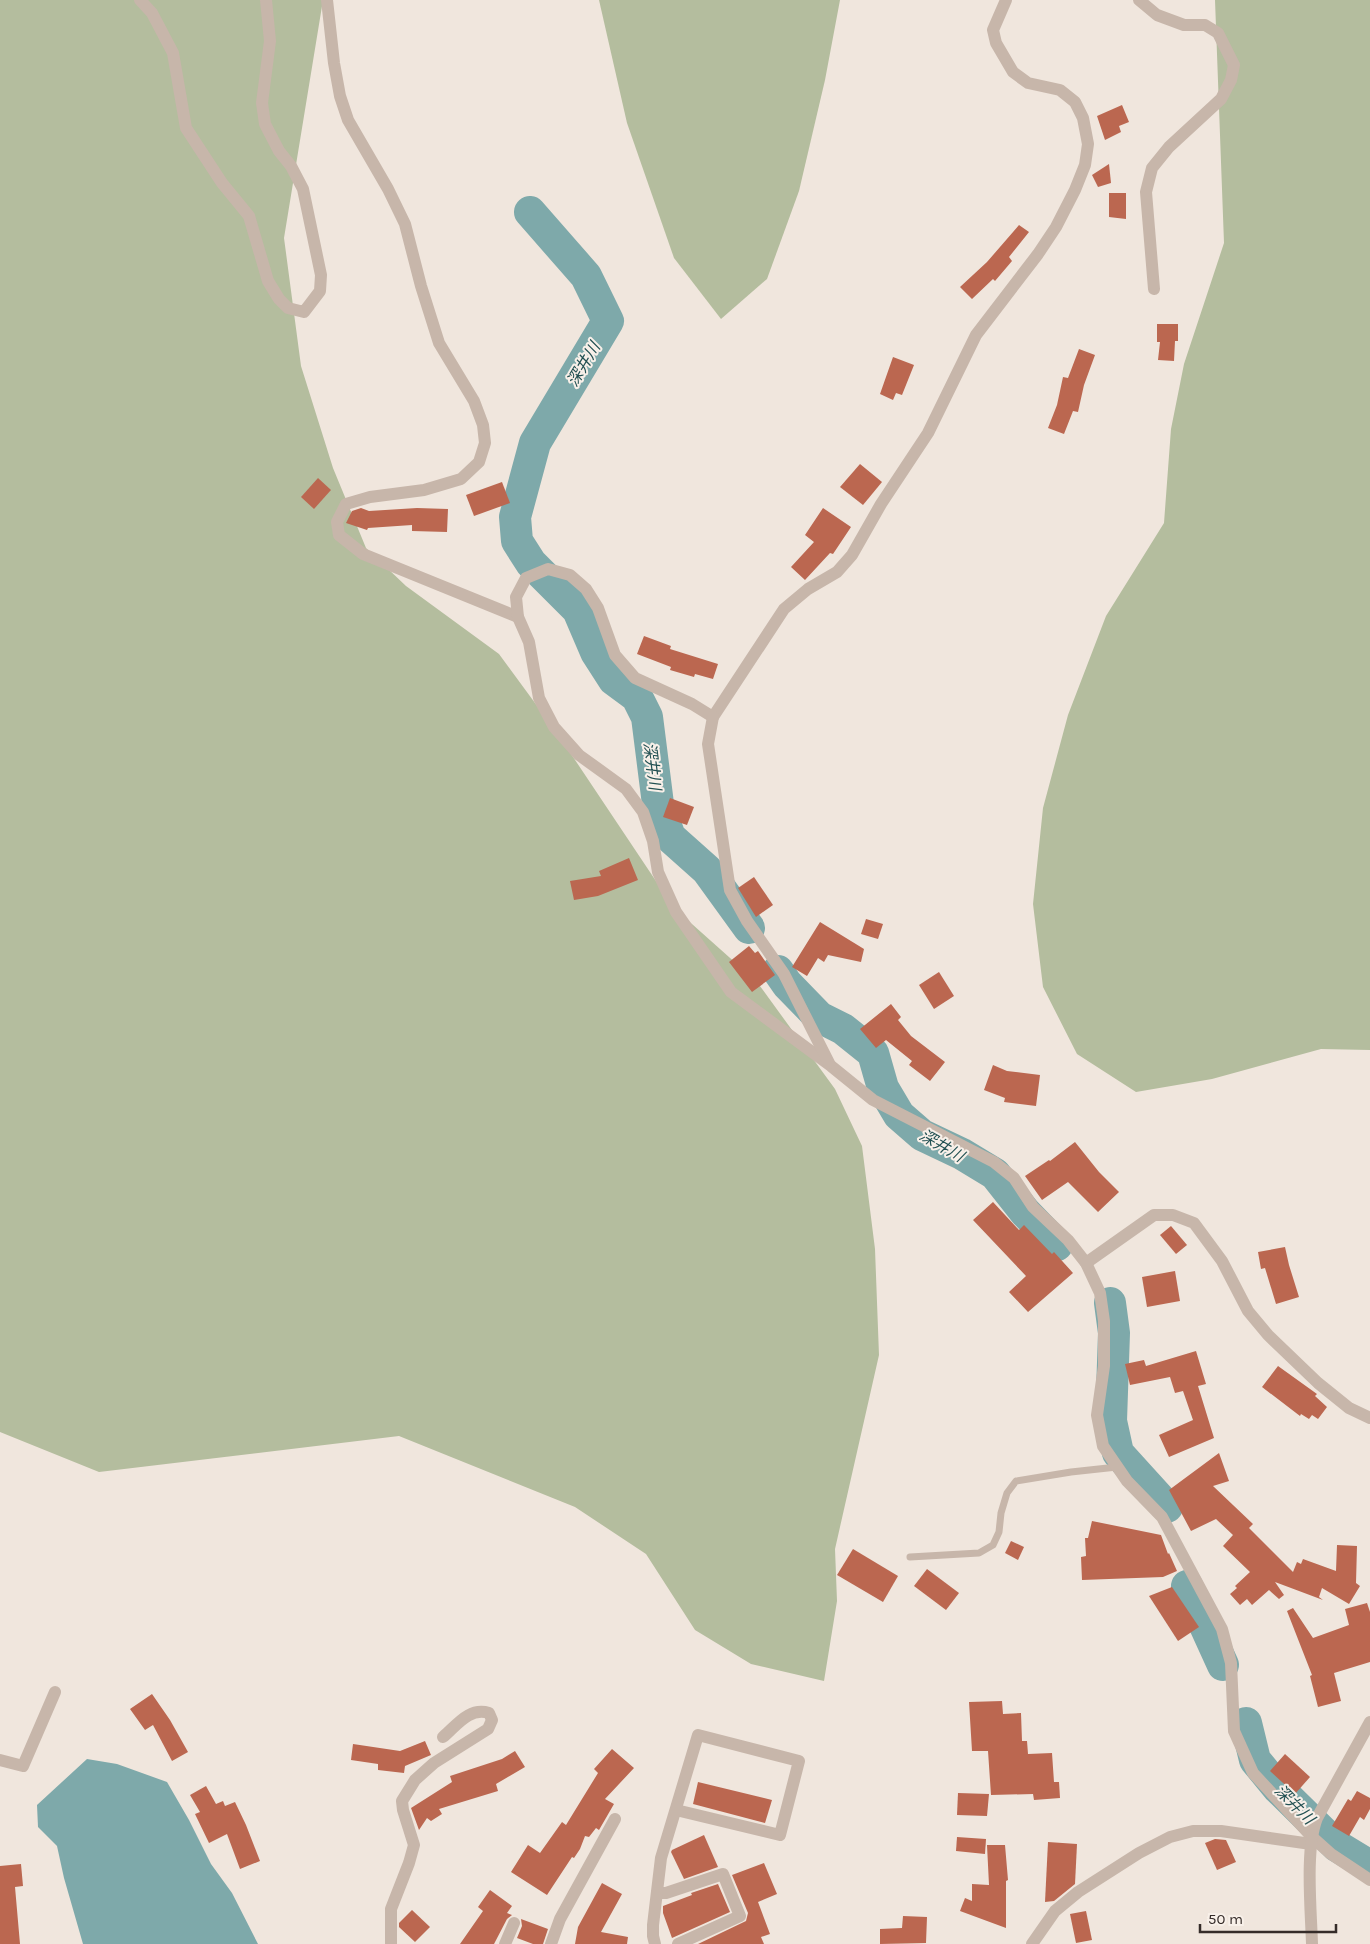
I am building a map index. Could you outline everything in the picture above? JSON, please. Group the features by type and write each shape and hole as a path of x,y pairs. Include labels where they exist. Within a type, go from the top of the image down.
{"street":[{"path":"140,0 152,13 173,53 186,128 222,183 250,216 268,281 279,300 288,308 304,312 320,291 320,275 303,189 291,166 279,151 265,124 262,103 270,41 266,0"},
{"path":"327,0 334,62 340,96 348,120 405,224 421,286 439,343 474,401 483,425 485,443 479,462 461,479 424,490 370,498 346,504 337,522 339,535 363,554 518,617"},
{"path":"831,1066 784,974 747,921 730,890 708,744 713,717 784,608 808,589 837,572 852,555 882,504 928,433 976,335 1047,240 1075,190 1085,165 1088,144 1084,118 1075,102 1060,90 1028,83 1012,72 996,43 993,30 1006,0"},
{"path":"1138,0 1158,15 1184,25 1206,26 1218,33 1234,65 1231,80 1221,99 1170,147 1152,168 1146,192 1154,289"},
{"path":"713,717 692,704 635,678 615,655 598,608 586,588 570,575 548,569 526,578 516,596 518,617 529,642 539,698 554,727 579,755 626,789 643,812 653,841 658,872 676,912 731,992 831,1066 873,1100 994,1162 1014,1178 1033,1207 1068,1240 1086,1263 1100,1293 1104,1321 1104,1366 1097,1415 1103,1446 1127,1481 1162,1517 1222,1628 1230,1663 1234,1730 1253,1773 1313,1832 1331,1854 1370,1880"},
{"path":"1086,1263 1154,1215 1173,1215 1194,1223 1222,1261 1248,1311 1268,1335 1318,1383 1349,1408 1370,1418"},
{"path":"0,1760 23,1766 55,1692"},
{"path":"391,1944 391,1909 410,1863 414,1845 402,1802 415,1780 434,1763 488,1729 492,1720 489,1713 480,1711 472,1713 443,1737"},
{"path":"1312,1944 1313,1832 1370,1722"},
{"path":"656,1944 653,1936 653,1925 661,1858 698,1735 799,1761 780,1835 676,1810"},
{"path":"552,1944 560,1919 615,1819"},
{"path":"1032,1944 1055,1911 1078,1892 1139,1853 1170,1837 1193,1831 1313,1832"},
{"path":"657,1893 666,1893 723,1874 740,1916 678,1944"},
{"path":"505,1944 514,1923"}],"lane":[{"path":"910,1557 979,1553 993,1545 999,1532 1001,1513 1007,1493 1016,1481 1117,1467"}],"green space":[{"path":"0,0 323,0 284,238 301,366 333,468 366,548 406,586 499,654 557,733 674,908 757,982 835,1089 862,1146 875,1249 879,1355 835,1549 837,1601 824,1681 751,1664 695,1630 646,1554 575,1507 399,1436 99,1472 0,1432"},
{"path":"599,0 840,0 825,80 799,191 767,279 721,319 674,258 627,123"},
{"path":"1215,0 1370,0 1370,1050 1321,1049 1212,1079 1136,1092 1077,1054 1043,987 1033,904 1043,808 1068,715 1106,616 1164,523 1171,429 1184,364 1224,243"}],"water":[{"path":"87,1759 117,1764 167,1782 211,1864 232,1893 258,1944 83,1944 57,1846 38,1827 37,1805"}],"building":[{"path":"1122,105 1129,122 1119,126 1121,132 1105,140 1097,116"},
{"path":"1109,164 1111,183 1098,187 1092,175"},
{"path":"1109,193 1126,193 1126,219 1109,217"},
{"path":"1019,225 1029,232 1009,257 1012,261 995,281 993,279 972,299 960,287 987,262"},
{"path":"1157,324 1178,324 1178,341 1175,341 1174,361 1158,360 1160,342 1157,342"},
{"path":"1079,349 1095,355 1084,385 1078,412 1073,411 1064,434 1048,428 1057,405 1063,377 1068,378"},
{"path":"893,357 914,365 902,395 896,393 893,400 880,394"},
{"path":"860,464 882,482 863,505 840,487"},
{"path":"318,478 331,490 314,509 301,497"},
{"path":"502,482 510,503 474,516 466,495"},
{"path":"361,508 369,511 417,508 448,509 447,532 412,531 412,525 368,528 367,530 346,523 352,511"},
{"path":"823,508 851,527 833,554 830,553 805,580 791,567 814,542 805,535"},
{"path":"644,636 671,646 670,649 718,664 713,679 695,674 694,677 670,670 671,667 637,654"},
{"path":"670,798 694,807 687,825 663,817"},
{"path":"629,858 638,880 598,896 574,900 570,881 601,876 599,871"},
{"path":"754,877 773,905 756,917 738,888"},
{"path":"866,919 883,924 878,939 861,934"},
{"path":"820,922 864,949 861,962 828,955 824,962 818,958 807,976 792,967"},
{"path":"749,946 755,953 758,951 775,975 752,992 729,962"},
{"path":"939,972 954,996 934,1009 919,985"},
{"path":"891,1004 901,1017 898,1020 911,1036 945,1062 930,1081 909,1065 912,1061 886,1040 876,1048 860,1029"},
{"path":"993,1065 1007,1071 1040,1075 1036,1106 1004,1102 1005,1098 984,1090"},
{"path":"1075,1142 1099,1172 1119,1192 1098,1212 1068,1182 1042,1200 1025,1176 1050,1161"},
{"path":"993,1202 1019,1230 1024,1225 1052,1254 1054,1252 1073,1273 1028,1312 1009,1292 1026,1276 973,1220"},
{"path":"1171,1226 1187,1245 1176,1254 1160,1235"},
{"path":"1285,1247 1299,1297 1276,1304 1265,1268 1261,1269 1258,1252"},
{"path":"1175,1271 1180,1301 1147,1307 1142,1277"},
{"path":"1196,1351 1206,1384 1198,1386 1214,1438 1169,1457 1159,1435 1193,1420 1183,1391 1175,1393 1170,1377 1130,1385 1125,1364 1144,1360 1146,1366"},
{"path":"1278,1366 1317,1394 1315,1396 1327,1407 1318,1419 1312,1415 1309,1419 1301,1414 1300,1416 1262,1387"},
{"path":"1219,1453 1229,1481 1213,1486 1253,1524 1249,1528 1293,1572 1297,1562 1301,1564 1303,1559 1336,1571 1337,1545 1357,1546 1356,1583 1360,1586 1349,1604 1322,1588 1319,1597 1323,1600 1275,1582 1284,1595 1279,1599 1269,1590 1252,1605 1247,1599 1240,1605 1230,1594 1237,1588 1235,1586 1250,1572 1223,1546 1233,1535 1216,1519 1191,1531 1169,1490"},
{"path":"1092,1521 1161,1535 1177,1571 1163,1577 1082,1580 1081,1557 1086,1556 1085,1538 1088,1538"},
{"path":"1011,1541 1024,1547 1018,1560 1005,1553"},
{"path":"853,1549 898,1576 883,1602 837,1575"},
{"path":"927,1569 959,1593 946,1610 914,1586"},
{"path":"1172,1587 1199,1627 1178,1641 1149,1596"},
{"path":"1367,1603 1370,1612 1370,1662 1334,1673 1341,1701 1318,1707 1310,1676 1312,1675 1287,1611 1293,1608 1313,1638 1349,1625 1345,1609"},
{"path":"152,1694 170,1720 188,1752 172,1761 153,1725 145,1730 130,1709"},
{"path":"1002,1701 1003,1714 1021,1713 1022,1741 1027,1741 1028,1754 1052,1753 1054,1782 1059,1782 1060,1798 1034,1800 1033,1794 991,1795 988,1751 972,1751 969,1702"},
{"path":"425,1741 431,1755 405,1766 404,1773 378,1770 378,1764 351,1760 353,1744 400,1751"},
{"path":"612,1749 634,1768 605,1799 614,1804 599,1830 596,1828 589,1837 585,1836 580,1849 574,1858 572,1857 547,1895 511,1872 528,1845 540,1853 562,1822 566,1825 598,1773 594,1769"},
{"path":"515,1751 525,1767 496,1784 498,1791 439,1809 442,1814 431,1821 427,1818 419,1830 411,1808 452,1782 450,1776 502,1759"},
{"path":"1285,1754 1310,1777 1295,1794 1270,1771"},
{"path":"698,1782 772,1800 765,1823 693,1804"},
{"path":"206,1786 216,1804 223,1801 225,1806 235,1802 260,1861 240,1869 227,1834 209,1843 195,1814 200,1812 190,1795"},
{"path":"1357,1791 1370,1798 1370,1809 1364,1820 1360,1817 1349,1836 1332,1826 1348,1799 1351,1801"},
{"path":"958,1793 989,1794 987,1816 957,1815"},
{"path":"704,1835 718,1867 684,1879 671,1852"},
{"path":"957,1837 986,1839 985,1854 956,1851"},
{"path":"1215,1839 1226,1840 1236,1862 1217,1870 1205,1843"},
{"path":"1048,1842 1077,1844 1075,1884 1054,1901 1045,1902"},
{"path":"987,1845 1005,1845 1008,1880 1006,1881 1006,1928 960,1911 965,1898 972,1901 972,1884 989,1885"},
{"path":"764,1863 777,1894 758,1902 770,1934 761,1937 764,1944 698,1944 746,1921 748,1913 732,1875"},
{"path":"21,1864 23,1886 15,1887 20,1944 0,1944 0,1866"},
{"path":"602,1883 622,1894 601,1932 628,1937 627,1944 575,1944 578,1927"},
{"path":"718,1884 730,1912 672,1938 663,1913 663,1906 692,1895 691,1893"},
{"path":"490,1890 512,1906 507,1913 512,1915 507,1919 494,1944 460,1944 483,1911 478,1907"},
{"path":"412,1910 430,1927 415,1942 399,1927 399,1923"},
{"path":"1086,1911 1092,1940 1076,1943 1070,1914"},
{"path":"903,1916 927,1917 926,1943 880,1944 880,1929 902,1928"},
{"path":"521,1919 548,1929 543,1944 533,1944 517,1938 522,1926"}],"waterway":[{"name":"深井川","path":"530,212 586,276 608,321 535,443 515,517 517,541 531,563 578,610 596,652 614,680 637,697 647,717 658,804 670,837 707,870 749,928"},
{"name":"深井川","path":"778,971 787,984 819,1017 843,1029 873,1053 883,1088 899,1115 922,1135 962,1154 995,1174 1025,1212 1057,1245"},
{"name":"深井川","path":"1110,1303 1114,1333 1111,1421 1118,1453 1167,1507"},
{"name":"深井川","path":"1187,1586 1223,1665"},
{"name":"深井川","path":"1246,1723 1255,1760 1278,1788 1337,1846 1370,1866"}]}
